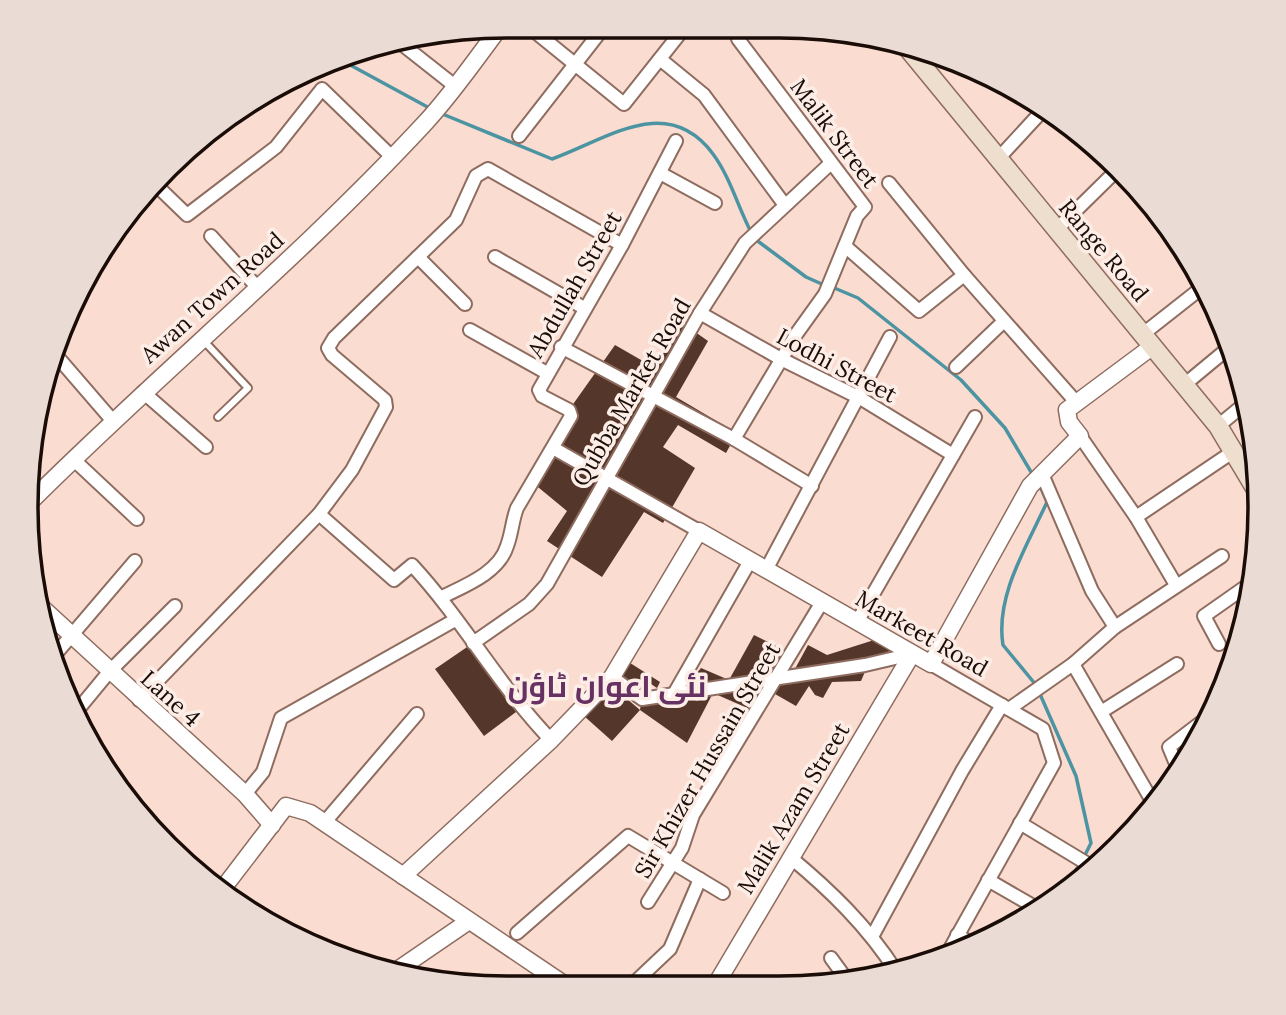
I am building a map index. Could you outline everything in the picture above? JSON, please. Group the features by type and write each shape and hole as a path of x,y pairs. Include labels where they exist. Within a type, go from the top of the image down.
{"main road":[{"name":"Range Road","path":"915,59 1218,426 1245,471"}],"street":[{"path":"543,38 624,104 676,38"},
{"path":"519,136 595,38"},
{"name":"Awan Town Road","path":"39,493 112,420 342,210 427,121 491,39"},
{"name":"Malik Street","path":"734,439 781,359 825,294 857,216 865,207 738,39"},
{"path":"409,49 455,86"},
{"path":"660,59 704,96 784,204"},
{"path":"162,191 187,215 276,147 322,89 392,157"},
{"path":"997,160 1037,117"},
{"name":"Abdullah Street","path":"442,597 476,580 493,567 507,550 510,524 517,508 572,413 539,393 547,373 622,245 676,141"},
{"name":"Qubba Market Road","path":"473,643 529,604 547,584 700,313 745,243 831,163"},
{"path":"139,700 319,513 352,470 386,407 384,400 332,355 328,348 334,338 456,220 476,176 488,169 622,245"},
{"path":"660,173 715,203"},
{"path":"1056,230 1110,176"},
{"path":"889,183 964,275 1076,402"},
{"path":"211,236 257,287"},
{"path":"845,246 919,311 964,275"},
{"path":"418,257 465,304"},
{"path":"495,257 584,308"},
{"path":"1176,585 1136,517 1080,436 1067,415 1067,410 1148,340 1196,294"},
{"name":"Lodhi Street","path":"700,313 781,359 860,398 953,455"},
{"path":"956,367 1004,321"},
{"path":"470,330 547,373"},
{"path":"766,570 860,398 890,337"},
{"path":"561,347 734,439 812,486"},
{"path":"1184,385 1222,354"},
{"path":"62,362 112,420"},
{"path":"143,392 206,447"},
{"path":"1218,426 1237,410"},
{"path":"857,622 975,417"},
{"path":"931,664 1037,479 1080,436"},
{"name":"Markeet Road","path":"553,448 1043,729 1054,763 953,943"},
{"path":"1136,517 1234,451"},
{"path":"72,459 137,519"},
{"path":"1037,479 1092,591 1115,627"},
{"path":"319,513 394,580 412,565 442,597 455,620 520,709 551,740"},
{"path":"403,876 551,740 612,677 699,531"},
{"path":"873,935 962,771 1006,707 1046,685 1115,627 1222,556"},
{"path":"60,648 135,561"},
{"path":"674,694 750,561"},
{"path":"1219,644 1204,616 1239,591"},
{"name":"Sir Khizer Hussain Street","path":"648,902 674,863 693,815 822,602"},
{"path":"82,705 109,672 175,606"},
{"name":"Lane 4","path":"52,617 139,700 245,794 272,825"},
{"path":"245,794 263,772 281,718 455,620"},
{"path":"612,677 639,699 774,680 865,665 912,654"},
{"name":"Malik Azam Street","path":"721,976 912,654"},
{"path":"1073,664 1149,795"},
{"path":"1101,712 1177,664"},
{"path":"324,823 417,714"},
{"path":"1174,759 1169,747 1191,730"},
{"path":"227,883 286,806 310,813 552,976"},
{"path":"1020,823 1085,863"},
{"path":"517,933 628,836 723,893"},
{"path":"790,857 833,893 873,935 892,963"},
{"path":"641,976 670,949 700,878"},
{"path":"988,880 1029,904"},
{"path":"405,965 469,921"},
{"path":"957,935 963,939"},
{"path":"831,958 841,972"}],"lane":[{"path":"201,338 248,388 218,417"}],"building":[{"path":"681,322 708,341 676,397 737,433 726,453 678,425 663,447 695,468 663,523 644,512 602,577 547,541 567,511 527,478 559,424 615,345 655,368"},
{"path":"873,634 891,645 890,651 865,664 867,667 861,681 832,682 823,698 815,695 809,686 796,706 768,690 790,678 808,645 827,655 871,641"},
{"path":"754,635 788,652 774,678 729,680"},
{"path":"473,643 520,709 484,736 435,669"},
{"path":"627,661 660,682 657,688 651,684 647,692 643,690 640,694 618,674"},
{"path":"701,668 729,680 685,687"},
{"path":"612,686 640,710 612,741 584,716"},
{"path":"747,687 760,693 752,710 713,693"},
{"path":"713,693 687,743 640,710 641,703"}],"waterway":[{"path":"351,65 433,110"},
{"path":"440,113 552,159 636,126 656,123 676,126 695,136 713,154 729,182 751,232"},
{"path":"755,239 806,277 824,285"},
{"path":"832,287 858,298 961,380 1005,428 1034,477"},
{"path":"1039,483 1047,502 1008,590 1002,627 1003,645 1036,685 1076,776 1091,843 1084,857"},
{"path":"1076,870 1080,864"}],"district":[{"name":"نئی اعوان ٹاؤن","path":"607,686"}]}
